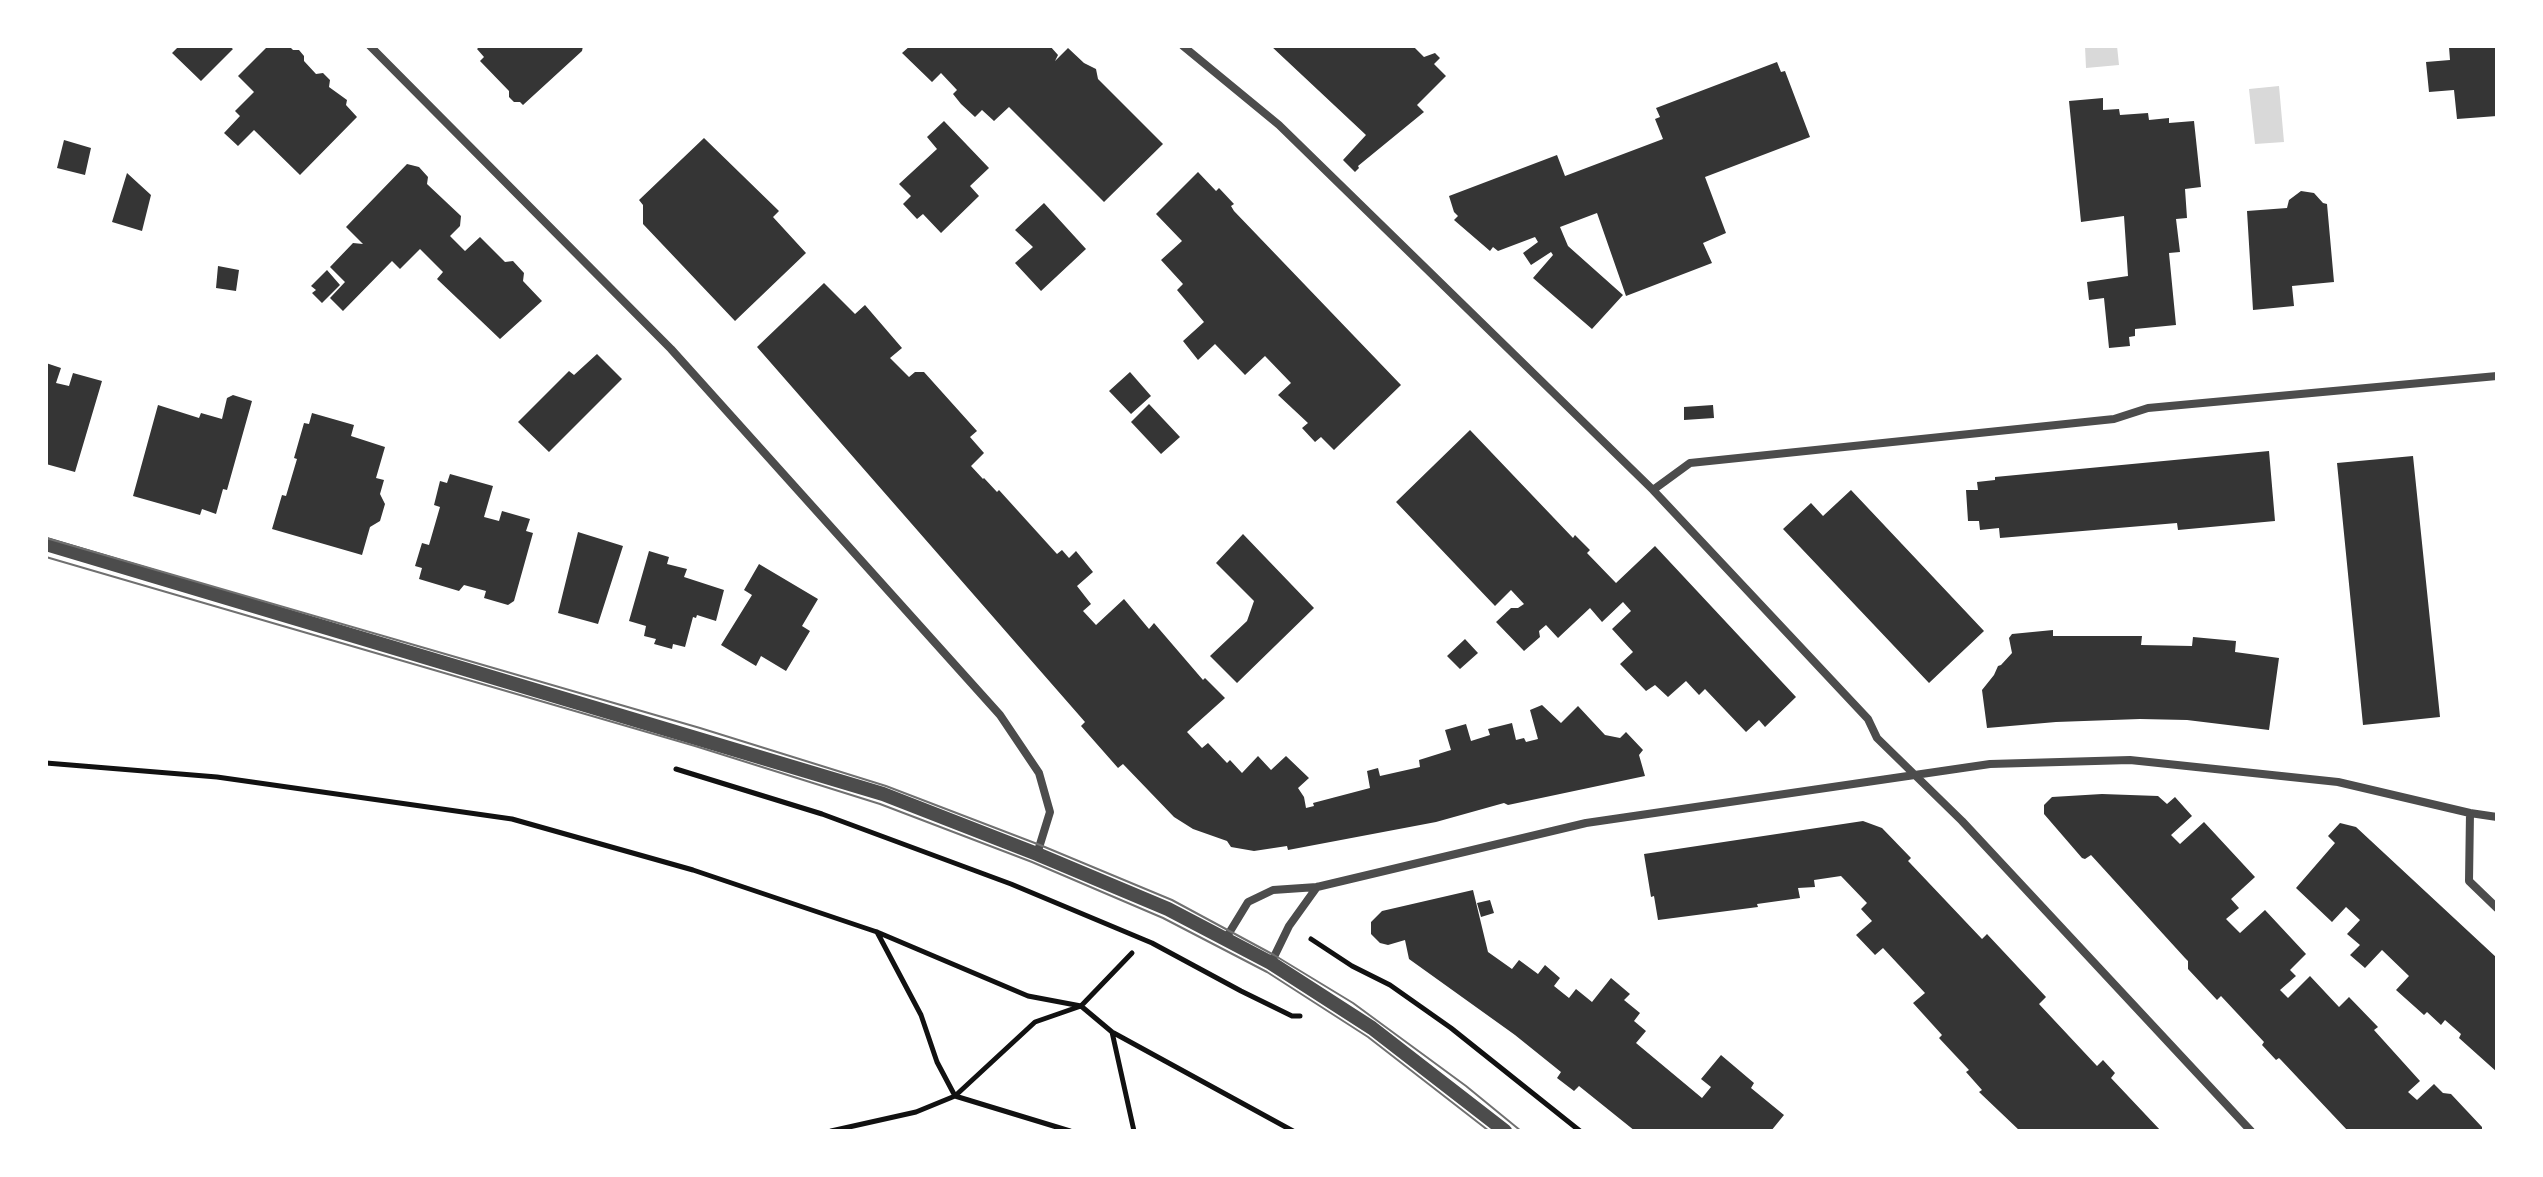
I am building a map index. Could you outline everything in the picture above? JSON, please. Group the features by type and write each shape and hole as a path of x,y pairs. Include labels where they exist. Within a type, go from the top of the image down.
{"street":[{"path":"370,46 671,349 1000,715 1039,773 1047,799 1050,812 1037,854"},
{"path":"1183,46 1279,125 1653,490 1868,719 1877,738 1973,833 2251,1131"},
{"path":"1653,490 1690,463 2114,419 2148,408 2497,376"},
{"path":"46,544 883,794 1037,854 1168,909 1271,963 1372,1028 1505,1131"},
{"path":"1226,938 1248,902 1273,890 1317,887 1586,823 1990,764 2130,760 2338,782 2497,817"},
{"path":"2470,813 2469,881 2497,908"},
{"path":"1271,963 1289,926 1317,887"}],"path":[{"path":"46,763 217,777 512,819 693,870 877,932 1028,996 1081,1006 1112,1032 1293,1131"},
{"path":"676,769 822,814 1011,884 1152,943 1292,1016 1313,1016"},
{"path":"877,932 921,1015 937,1062 955,1096 1070,1131"},
{"path":"1311,939 1352,966 1390,985 1580,1131"},
{"path":"831,1131 916,1112 955,1096 1035,1022 1081,1006 1132,953"},
{"path":"1112,1032 1134,1131"}],"shaded area":[{"path":"2085,46 2117,46 2119,65 2086,68"},
{"path":"2279,86 2284,142 2255,144 2249,89"}],"building":[{"path":"179,46 229,46 233,49 201,81 172,53"},
{"path":"268,46 289,46 299,50 316,74 323,73 330,80 329,87 347,100 346,105 357,117 300,175 254,130 238,146 224,133 240,116 235,111 254,92 238,76"},
{"path":"480,46 583,46 582,51 523,105 509,97 509,91 480,61 484,57 477,49"},
{"path":"910,46 1050,46 1058,55 1055,61 1068,48 1096,69 1098,79 1163,144 1104,202 1009,107 994,121 982,110 975,117 953,94 957,90 941,73 932,82 902,53"},
{"path":"1271,46 1413,46 1424,57 1435,53 1440,58 1434,64 1446,76 1417,105 1424,112 1358,166 1355,172 1343,160 1366,135"},
{"path":"2497,46 2497,116 2457,119 2454,90 2429,92 2426,62 2450,60 2449,47"},
{"path":"1777,62 1781,72 1785,71 1810,137 1705,177 1726,233 1703,243 1712,263 1626,296 1597,213 1560,227 1568,246 1623,295 1592,329 1533,278 1553,255 1551,252 1531,265 1523,253 1538,242 1535,237 1498,251 1493,247 1490,251 1454,220 1458,216 1449,196 1557,155 1565,176 1663,139 1655,119 1660,117 1656,108"},
{"path":"2103,98 2103,110 2119,109 2120,115 2148,113 2149,120 2169,118 2169,123 2194,121 2201,187 2185,189 2187,218 2176,219 2180,252 2169,253 2176,325 2135,329 2135,336 2129,337 2130,346 2109,348 2104,298 2089,300 2087,282 2128,276 2124,216 2081,222 2069,101"},
{"path":"944,121 989,168 970,186 979,196 941,233 923,214 917,219 903,204 911,196 899,184 937,149 927,137"},
{"path":"704,138 779,211 773,217 806,253 735,321 643,224 643,205 639,200"},
{"path":"64,140 91,148 85,175 57,168"},
{"path":"407,164 419,167 428,177 427,184 461,216 460,226 450,236 465,251 480,237 505,262 513,261 524,273 523,281 542,301 500,339 437,279 443,272 420,249 400,269 392,261 343,311 330,298 345,282 330,267 353,243 363,244 346,227"},
{"path":"1198,172 1216,191 1219,188 1234,204 1231,206 1234,211 1401,385 1334,450 1321,437 1315,442 1302,428 1308,423 1278,395 1291,383 1265,356 1245,375 1215,344 1198,360 1183,341 1204,322 1177,290 1183,284 1161,260 1182,241 1156,214"},
{"path":"127,173 151,195 142,231 112,222"},
{"path":"2301,191 2314,193 2327,204 2334,282 2292,286 2294,306 2253,310 2247,211 2287,208 2289,200"},
{"path":"1044,203 1086,249 1041,291 1015,263 1033,247 1015,230"},
{"path":"218,266 239,270 236,291 216,288"},
{"path":"327,270 340,285 322,303 312,293 316,290 311,286"},
{"path":"824,283 855,314 865,305 902,348 890,358 909,377 915,372 924,372 977,431 970,437 984,453 971,466 983,479 997,492 999,490 1057,554 1062,550 1069,558 1076,551 1093,572 1077,586 1091,604 1083,611 1096,625 1124,599 1149,629 1154,623 1203,680 1205,678 1225,698 1187,732 1202,748 1208,743 1227,763 1230,760 1242,773 1258,756 1271,770 1286,756 1309,778 1298,788 1306,808 1314,806 1313,803 1370,788 1367,771 1378,768 1380,776 1420,767 1419,760 1451,750 1445,730 1466,724 1471,741 1490,735 1488,729 1512,723 1516,740 1524,738 1526,742 1538,739 1530,710 1542,705 1561,723 1578,706 1605,735 1620,738 1626,732 1643,750 1639,755 1645,776 1508,805 1504,803 1436,822 1288,850 1287,846 1254,851 1231,847 1227,841 1193,829 1174,817 1123,764 1118,768 1081,726 1085,722 757,347"},
{"path":"597,354 622,379 549,452 518,422 569,371 574,375"},
{"path":"46,363 61,368 56,383 69,386 73,373 102,381 75,472 46,464"},
{"path":"1130,372 1151,396 1131,414 1109,391"},
{"path":"233,395 252,401 227,490 223,489 216,514 202,509 200,515 133,496 158,405 199,418 201,413 222,419 227,398"},
{"path":"1149,404 1180,437 1161,454 1131,422"},
{"path":"1713,405 1714,418 1684,420 1684,407"},
{"path":"312,413 354,425 351,436 385,447 376,478 384,480 380,494 385,504 380,521 370,527 362,555 272,529 282,495 286,496 304,423 309,424"},
{"path":"1470,430 1573,538 1575,535 1590,550 1587,553 1616,583 1655,546 1796,697 1765,727 1759,720 1746,732 1705,689 1699,695 1686,681 1668,697 1655,685 1646,691 1620,664 1633,652 1612,629 1631,611 1623,602 1602,622 1590,608 1558,638 1546,625 1539,631 1540,637 1524,651 1496,622 1511,608 1524,604 1511,590 1495,606 1396,502"},
{"path":"2269,451 2275,521 2178,530 2177,523 2000,538 1999,528 1980,530 1979,521 1968,521 1966,490 1978,490 1977,482 1995,480 1995,477"},
{"path":"2413,456 2440,717 2363,725 2337,463"},
{"path":"450,474 493,486 484,517 499,521 502,511 530,519 526,531 533,533 514,601 508,605 484,598 486,591 464,585 459,591 419,579 422,568 415,566 422,543 429,545 440,507 434,505 440,481 447,483"},
{"path":"1851,490 1984,631 1929,683 1783,529 1811,503 1823,516"},
{"path":"578,532 623,546 598,624 558,613"},
{"path":"1243,534 1314,608 1237,683 1210,656 1247,621 1254,601 1216,563"},
{"path":"649,551 669,557 667,564 687,569 684,577 724,590 716,621 697,615 693,617 685,647 673,644 672,649 654,644 656,639 644,636 646,626 629,621"},
{"path":"759,564 818,599 802,626 810,631 786,671 761,656 756,666 721,645 752,595 744,590"},
{"path":"2053,630 2053,636 2142,636 2141,645 2192,646 2193,637 2236,641 2235,652 2279,658 2269,730 2187,720 2140,719 1987,728 1982,690 1998,666 2012,653 2009,638 2012,634"},
{"path":"1465,639 1478,653 1460,669 1447,656"},
{"path":"2102,794 2158,796 2167,804 2175,797 2192,816 2171,835 2180,844 2204,822 2255,877 2231,899 2239,908 2226,919 2240,933 2265,910 2306,954 2290,970 2296,976 2280,990 2288,998 2310,976 2339,1007 2349,997 2378,1027 2374,1030 2420,1081 2408,1092 2417,1100 2434,1084 2443,1093 2451,1094 2482,1127 2482,1131 2348,1131 2279,1058 2276,1060 2262,1045 2264,1042 2221,996 2217,1000 2188,969 2188,961 2091,855 2082,858 2044,814 2044,805 2052,797"},
{"path":"1863,821 1882,828 1911,858 1908,861 1982,939 1987,934 2046,997 2039,1004 2097,1066 2103,1060 2115,1073 2111,1078 2161,1131 2020,1131 1979,1092 1982,1090 1966,1072 1969,1070 1939,1038 1942,1035 1913,1003 1925,993 1883,948 1875,955 1856,935 1872,921 1861,909 1867,903 1841,876 1814,880 1815,887 1798,888 1800,898 1757,904 1758,907 1658,920 1644,854"},
{"path":"2340,823 2356,827 2497,958 2497,1072 2459,1038 2461,1034 2445,1020 2441,1025 2427,1012 2424,1015 2396,990 2409,976 2382,950 2365,968 2350,955 2360,945 2347,934 2360,920 2346,907 2332,922 2296,888 2335,843 2328,836"},
{"path":"1473,890 1488,952 1512,969 1519,960 1538,974 1545,965 1560,978 1554,986 1569,998 1576,989 1592,1002 1611,978 1630,994 1624,1000 1640,1013 1634,1021 1646,1031 1636,1043 1702,1098 1711,1087 1701,1079 1721,1055 1754,1083 1751,1088 1784,1115 1771,1131 1635,1131 1579,1086 1574,1091 1557,1078 1561,1072 1515,1035 1409,959 1405,940 1388,945 1380,943 1371,934 1371,922 1382,911"},
{"path":"1490,900 1494,913 1481,917 1477,903"}],"tram line":[{"path":"46,538 700,728 886,786 1040,845 1172,900 1274,955 1353,1003 1466,1086 1521,1131"},
{"path":"46,557 695,746 880,804 1032,862 1163,918 1267,972 1368,1037 1489,1131"}]}
